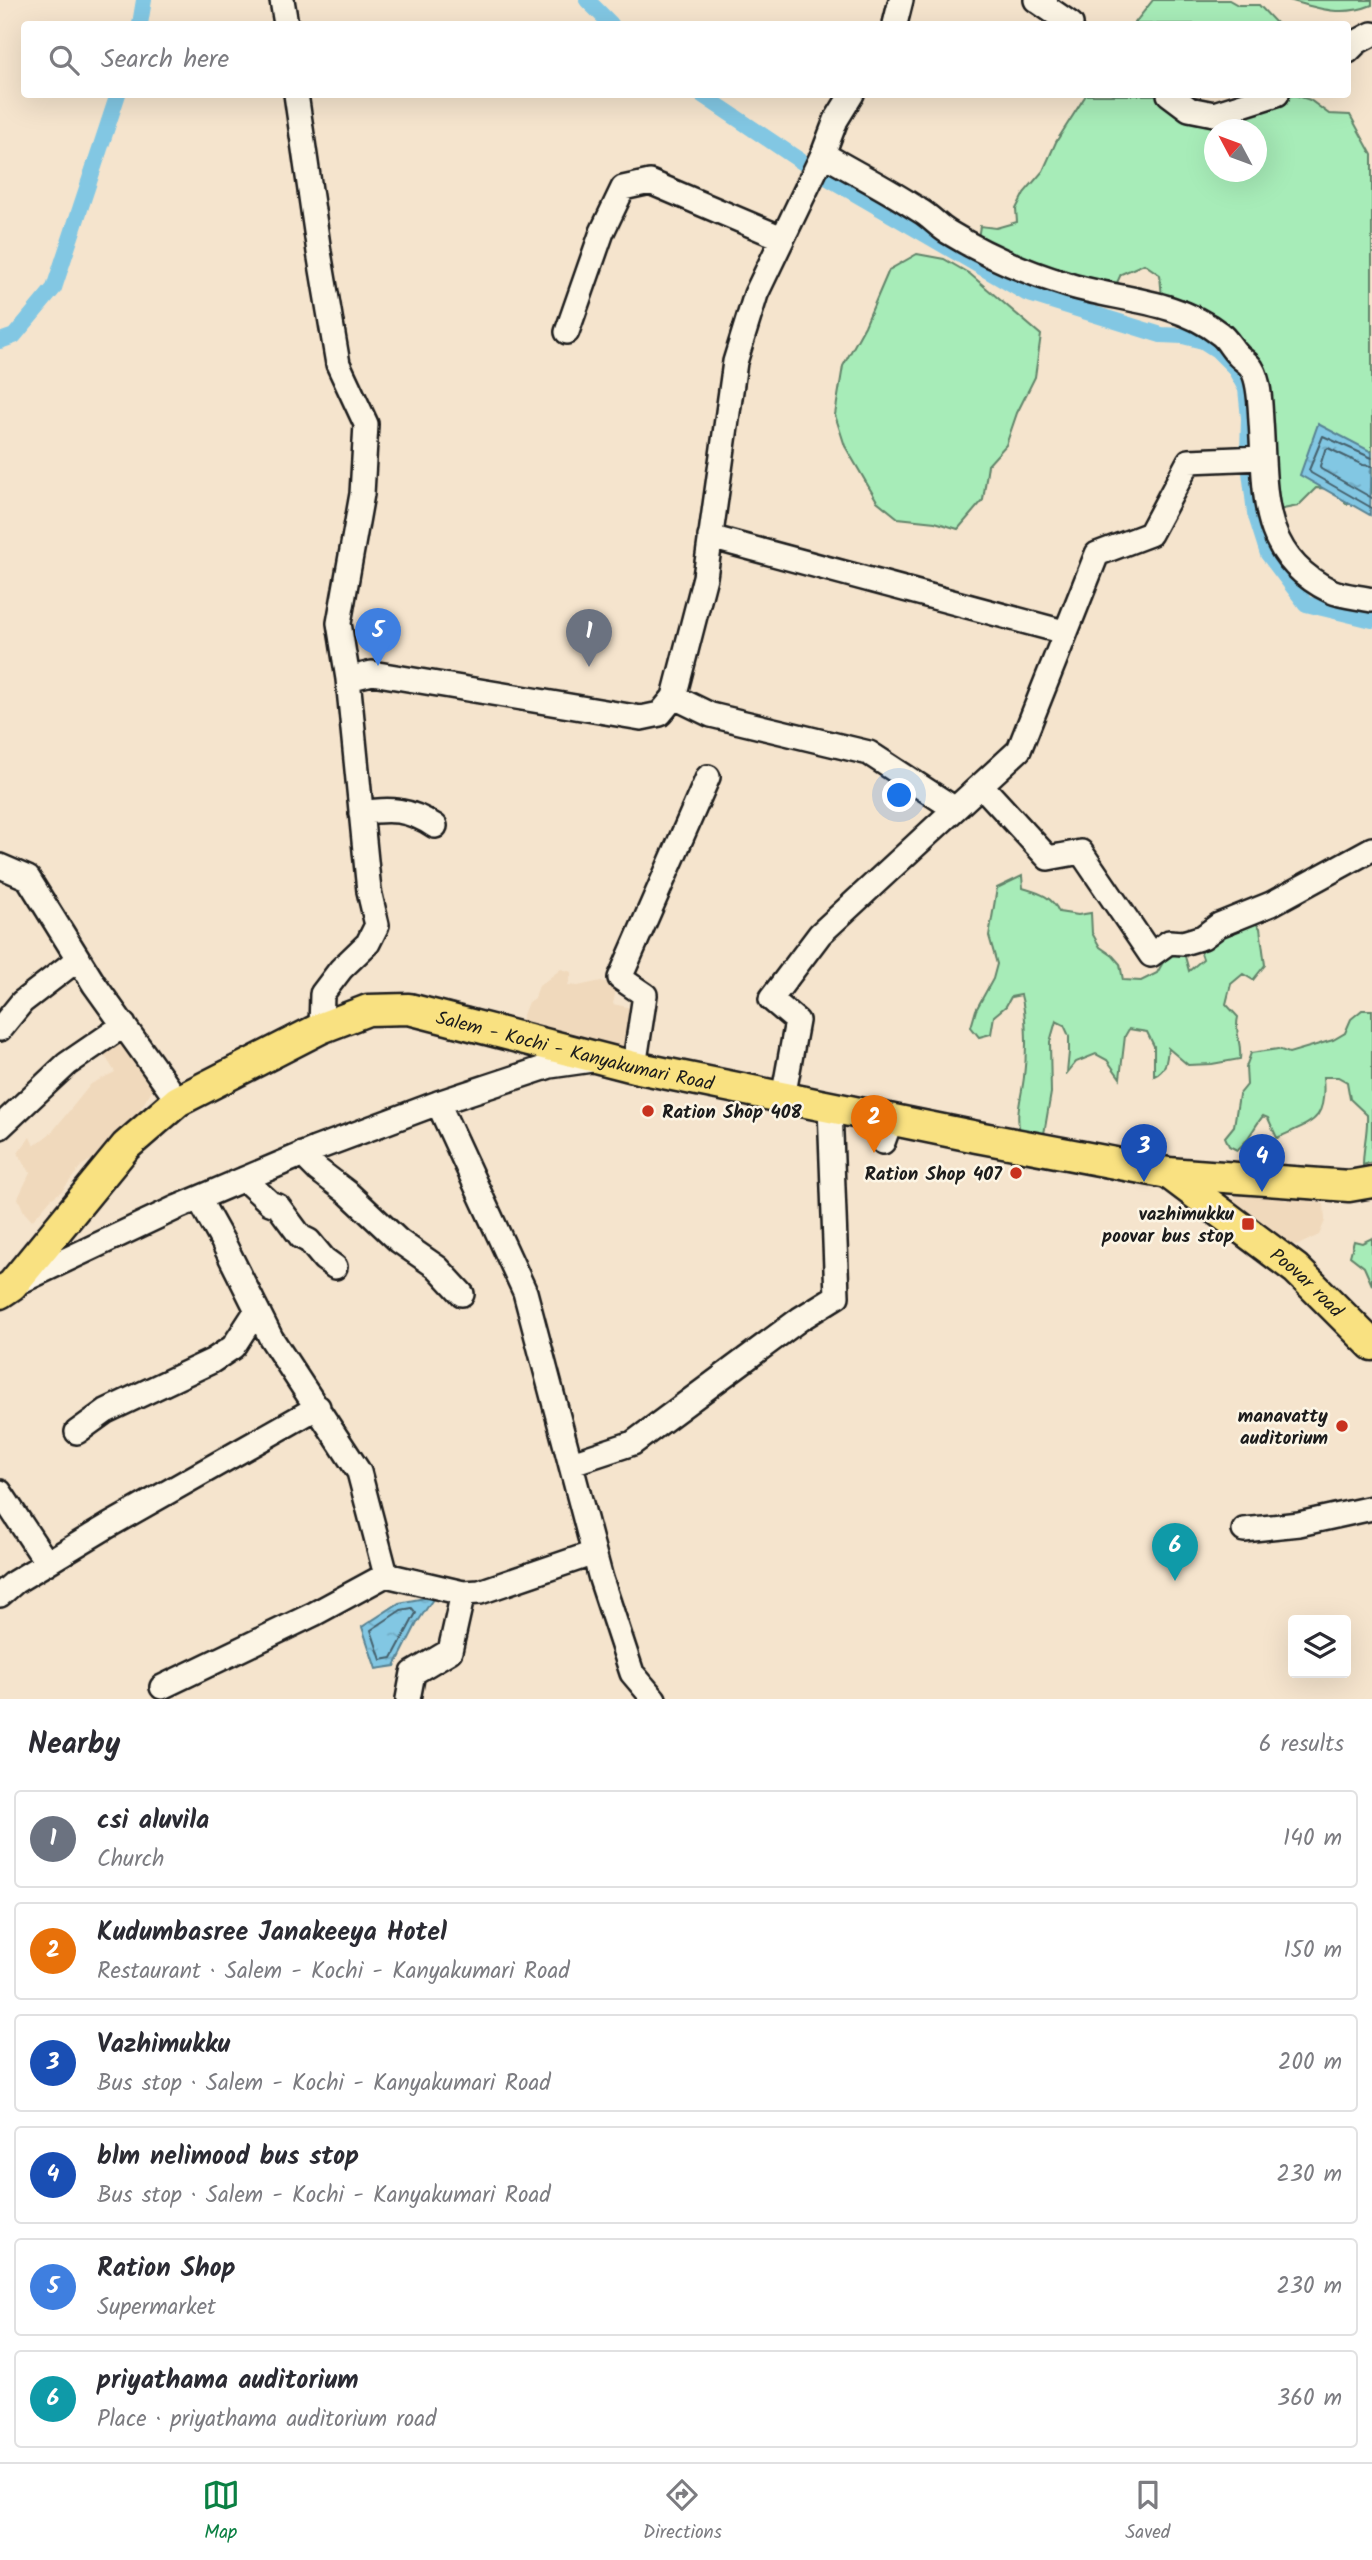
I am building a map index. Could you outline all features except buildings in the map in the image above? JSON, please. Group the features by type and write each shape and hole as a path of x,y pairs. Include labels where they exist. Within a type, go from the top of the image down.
{"main road":[{"name":"Salem - Kochi - Kanyakumari Road","path":"6,1289 126,1146 178,1101 321,1028 368,1010 409,1009 599,1059 830,1107 887,1131 1168,1173 1349,1186 1372,1182"},
{"name":"Poovar road","path":"1168,1173 1296,1269 1372,1345"}],"street":[{"path":"282,0 286,21"},
{"path":"896,21 901,0"},
{"path":"1036,0 1067,21"},
{"path":"1351,48 1372,34"},
{"path":"297,98 338,365 366,424 362,494 339,623 348,679 369,891 377,925 368,943 341,969 322,994 321,1028"},
{"path":"348,679 372,673 641,718 660,714 674,697 705,577 735,362 756,294 836,120 850,98"},
{"path":"1174,98 1189,109 1214,114 1264,98"},
{"path":"822,154 922,211 947,232 988,253 1066,285 1156,304 1223,336 1237,355 1252,368 1260,406 1262,478 1273,529 1286,557 1307,577 1333,592 1372,600"},
{"path":"567,332 602,232 623,188 650,182 782,238"},
{"path":"783,1098 797,1021 771,999 820,934 1018,750 1097,554 1150,534 1189,461 1261,458"},
{"path":"710,537 1064,632"},
{"path":"674,697 710,715 869,753 955,809"},
{"path":"634,1067 645,995 621,978 708,777"},
{"path":"981,785 1048,858 1081,852 1151,955 1169,942 1183,943 1203,937 1220,925 1271,904 1372,849"},
{"path":"361,813 388,809 422,817 435,826"},
{"path":"0,866 28,878 78,959 178,1101"},
{"path":"0,1029 22,1002 78,959"},
{"path":"0,1128 67,1064 124,1025"},
{"path":"6,1289 302,1154 438,1103 550,1066 599,1059"},
{"path":"438,1103 526,1292 601,1579 632,1673 654,1699"},
{"path":"572,1463 633,1443 800,1319 837,1296 830,1107"},
{"path":"302,1154 399,1241 430,1261 462,1294"},
{"path":"244,1180 270,1203 278,1206 301,1237 309,1241 324,1259 335,1267"},
{"path":"199,1199 271,1338 359,1472 386,1575"},
{"path":"78,1433 106,1411 212,1361 233,1347 257,1310"},
{"path":"0,1595 47,1563 318,1407"},
{"path":"0,1492 47,1563"},
{"path":"1244,1530 1299,1524 1372,1508"},
{"path":"162,1687 314,1614 386,1575 463,1593 480,1592 594,1553"},
{"path":"408,1699 413,1673 450,1651 463,1593"}],"shaded area":[{"path":"561,969 572,972 568,985 578,986 601,981 617,985 613,1004 636,1009 627,1049 599,1045 521,1020 528,1002 534,999 539,986"},
{"path":"115,1036 133,1051 134,1065 154,1082 152,1090 134,1119 115,1132 93,1159 82,1165 62,1191 51,1199 32,1221 24,1212 18,1198 30,1173 18,1153 30,1137 34,1146 52,1132 91,1084 115,1072 102,1051"},
{"path":"1262,1192 1277,1194 1285,1200 1297,1197 1324,1204 1325,1221 1319,1235 1298,1245 1281,1242 1227,1200"}],"green space":[{"path":"1153,0 1229,0 1238,5 1259,5 1274,21 1136,21"},
{"path":"1289,0 1372,0 1372,5 1341,11 1320,9"},
{"path":"1084,98 1167,98 1189,110 1274,98 1304,98 1329,114 1350,115 1372,155 1372,493 1360,503 1346,504 1337,489 1316,488 1298,506 1278,510 1261,367 1162,298 1160,275 1144,264 1121,274 1115,287 1084,284 978,238 980,226 996,228 1017,222 1016,209 1024,193 1043,171 1056,142"},
{"path":"917,254 944,259 970,274 1041,335 1035,377 1017,413 1006,445 988,465 983,500 958,529 935,522 898,518 877,501 845,446 835,415 843,366 865,326 889,270"},
{"path":"1022,876 1023,888 1049,899 1059,912 1078,915 1091,913 1092,933 1100,947 1120,964 1123,980 1141,981 1157,973 1166,957 1183,949 1189,971 1203,959 1200,950 1214,938 1253,920 1260,928 1265,965 1253,980 1243,974 1231,984 1226,1004 1238,1017 1240,1059 1188,1065 1168,1048 1163,1068 1154,1076 1154,1046 1147,1032 1129,1029 1125,1036 1120,1078 1107,1060 1096,1054 1076,1062 1067,1073 1069,1036 1064,1025 1056,1021 1050,1042 1051,1093 1044,1134 1020,1132 1019,1111 1026,1047 1021,995 1011,997 1006,1006 994,1016 991,1034 979,1037 971,1027 997,964 989,936 997,888"},
{"path":"1362,1010 1372,1010 1372,1162 1363,1165 1367,1115 1350,1099 1347,1082 1338,1077 1323,1077 1322,1104 1315,1118 1308,1123 1277,1138 1268,1118 1263,1116 1237,1150 1229,1146 1225,1137 1234,1126 1239,1095 1247,1085 1246,1067 1251,1053 1278,1049 1289,1053 1333,1040 1345,1033 1351,1019"},
{"path":"1372,1238 1372,1285 1364,1267 1350,1256 1354,1241 1362,1243"}],"water":[{"path":"1318,424 1372,452 1370,515 1300,475"},
{"path":"435,1596 417,1623 395,1666 376,1669 362,1627 399,1603"}],"waterway":[{"path":"140,21 144,0"},
{"path":"587,0 608,21"},
{"path":"0,341 14,336 54,288 117,98"},
{"path":"707,98 811,168 1026,293 1161,335 1183,336 1203,341 1217,350 1234,367 1246,389 1249,418 1248,455 1255,513 1268,554 1306,604 1372,620"}],"place":[{"name":"Ration Shop","path":"378,666"},
{"name":"csi aluvila","path":"589,667"},
{"name":"Ration Shop 408","path":"648,1111"},
{"name":"Kudumbasree Janakeeya Hotel","path":"874,1153"},
{"name":"Ration Shop 407","path":"1016,1173"},
{"name":"Vazhimukku","path":"1144,1182"},
{"name":"blm nelimood bus stop","path":"1262,1192"},
{"name":"vazhimukku poovar bus stop","path":"1248,1224"},
{"name":"manavatty auditorium","path":"1342,1426"},
{"name":"priyathama auditorium","path":"1175,1581"}]}
